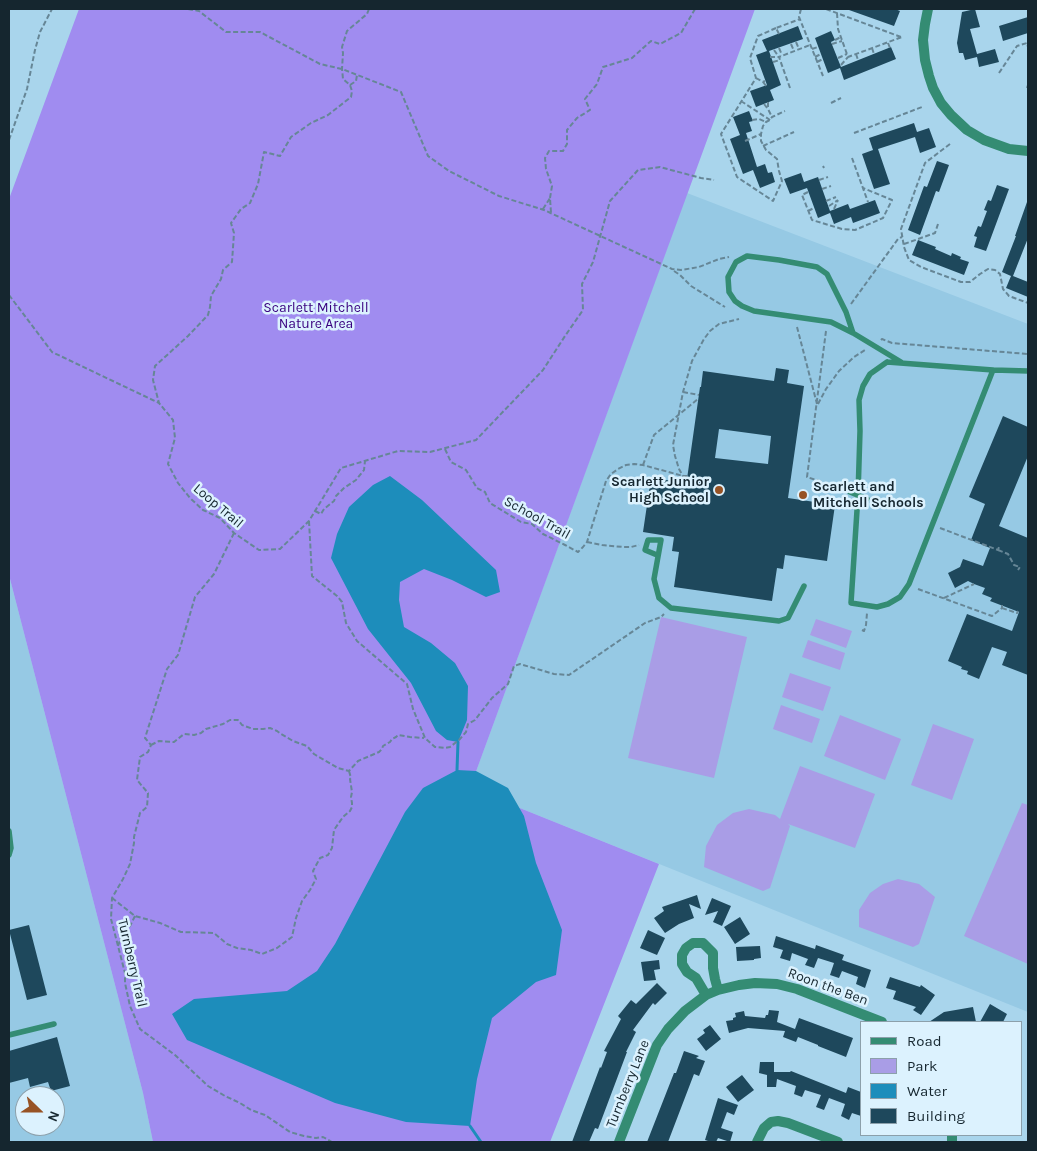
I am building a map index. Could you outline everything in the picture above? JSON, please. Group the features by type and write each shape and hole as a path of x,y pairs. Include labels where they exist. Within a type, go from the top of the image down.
{"street":[{"path":"928,9 923,40 925,60 929,76 941,103 967,130 984,140 1009,148 1028,151"},
{"path":"706,995 696,978 687,972 682,964 682,956 686,948 693,943 703,943 713,953 714,979 718,990"},
{"name":"Roon the Ben","path":"706,995 739,985 755,983 777,984 797,989 879,1021"},
{"name":"Turnberry Lane","path":"619,1142 657,1045 685,1010 706,995"},
{"path":"757,1142 764,1128 771,1122 778,1121 838,1142"}],"lane":[{"path":"853,333 846,312 826,274 817,267 746,256 736,262 728,277 729,292 735,301 754,312 831,322 904,363"},
{"path":"993,370 935,526 909,584 900,597 888,604 877,606 851,603 858,495 859,400 863,386 870,374 887,362 1028,371"},
{"path":"850,492 868,499"},
{"path":"657,555 645,550 648,540 661,540 654,579 659,598 671,608 779,621 788,618 804,586"},
{"path":"9,830 11,848 9,855"},
{"path":"9,1035 54,1024"}],"path":[{"path":"9,140 27,89 40,32 52,9"},
{"path":"188,9 199,11 226,32 260,32 320,64 342,69 401,92 428,156 449,171 499,196 543,209 672,269 691,286 725,307"},
{"path":"357,75 356,82 350,85 343,79 342,47 347,31 367,14 369,9"},
{"path":"551,213 550,198 552,186 546,169 545,158 549,151 563,151 567,144 567,130 577,118 590,110 586,99 597,84 602,67 632,58 651,41 660,44 681,33 695,9"},
{"path":"801,9 799,17 823,76"},
{"path":"826,9 902,37 856,54 838,58"},
{"path":"837,13 838,30 848,55"},
{"path":"785,111 766,122 761,134 763,146 777,159 778,171 782,181 773,201 737,177 721,134 756,78 750,58 758,36 800,19"},
{"path":"776,28 778,34"},
{"path":"835,40 841,37"},
{"path":"832,44 842,41"},
{"path":"796,42 799,49"},
{"path":"888,43 890,48"},
{"path":"1000,73 1017,46 1028,43 1028,47"},
{"path":"791,44 794,51"},
{"path":"773,62 780,57 810,45"},
{"path":"812,49 818,46"},
{"path":"779,48 790,88"},
{"path":"872,48 874,54"},
{"path":"774,50 780,57"},
{"path":"815,57 821,54"},
{"path":"856,54 858,60"},
{"path":"841,66 848,55"},
{"path":"770,56 780,57"},
{"path":"817,62 823,59"},
{"path":"756,78 764,81 768,87"},
{"name":"Loop Trail","path":"350,85 351,97 328,115 311,122 291,137 280,156 264,152 258,184 250,203 241,209 231,222 234,233 232,262 223,270 221,279 211,296 208,315 155,366 153,380 160,403 173,420 175,438 168,464 178,483 203,510 220,518 234,533 259,550 280,548 309,521 341,468 398,451 430,452 476,440 543,370 583,310 582,284 593,262 610,201 638,170 660,167 714,180"},
{"path":"831,103 841,98"},
{"path":"741,101 770,120"},
{"path":"768,102 768,109"},
{"path":"764,104 772,117"},
{"path":"854,133 922,107"},
{"path":"752,120 759,119 766,122"},
{"path":"763,146 794,132"},
{"path":"744,141 761,134"},
{"path":"950,144 925,163 901,229 909,260 921,267 961,282 970,282 988,269 995,270 1000,274 1003,289 1008,296 1028,303"},
{"path":"852,158 868,202"},
{"path":"819,180 828,177"},
{"path":"822,189 831,186"},
{"path":"808,192 802,195 812,220 842,229 855,230 883,218 892,200 863,188"},
{"path":"826,201 836,197"},
{"path":"543,209 550,198"},
{"path":"828,206 838,200 834,209"},
{"path":"808,211 814,208"},
{"path":"904,244 934,233 938,224"},
{"path":"848,309 898,239 902,237"},
{"path":"672,269 681,270 734,256"},
{"path":"9,295 52,352 160,403"},
{"path":"683,476 675,456 674,445 682,392 692,361 710,331 719,324 740,319"},
{"path":"797,327 817,406"},
{"path":"826,331 807,477 850,492"},
{"path":"879,342 882,339 892,343 1028,354"},
{"path":"817,406 826,388 840,371 854,357 867,349"},
{"path":"643,465 654,435 699,397 682,392"},
{"name":"School Trail","path":"445,448 451,462 466,470 477,488 486,492 490,503 522,522 532,524 543,534 566,544 578,552 587,542 604,486 610,476 618,469 634,464 687,476"},
{"path":"315,511 321,514 344,488 356,480 364,470 365,461"},
{"path":"309,521 312,576 342,602 346,623 356,641 407,684 413,709 425,738 435,747 444,748 459,740 466,732 468,724 475,720 492,698 508,684 514,666 520,664 554,674 569,675 645,623 661,617 671,608"},
{"path":"935,526 999,549 1008,554 1014,565 1020,567 1018,570"},
{"path":"234,533 214,574 195,598 178,655 167,669 145,738 151,745 159,741 174,742 184,734 194,735 202,733 206,729 230,720 238,720 242,725 253,729 270,728 277,731 307,746 314,754 338,768 349,771"},
{"path":"587,542 602,546 631,547 642,544 646,545"},
{"path":"944,598 974,584"},
{"path":"918,589 992,616 1002,606 1017,613 1018,611"},
{"path":"862,630 864,631 866,625 868,605"},
{"path":"349,771 358,761 379,752 383,746 398,734 425,738"},
{"name":"Turnberry Trail","path":"151,745 148,752 140,757 137,780 148,793 146,807 140,813 130,864 112,898 111,919 125,973 130,1006 140,1029 175,1055 208,1086 251,1110 265,1115 290,1132 316,1138 323,1137 332,1142"},
{"path":"112,898 135,916 160,923 181,932 214,933 227,944 262,954 277,948 292,937 302,901 316,879 313,871 320,858 328,855 332,848 334,830 352,807 349,771"},
{"path":"118,946 122,935 130,926 135,916"}],"shaded area":[{"name":"Scarlett and Mitchell Schools","path":"687,193 1028,324 1028,1012 470,788"},
{"path":"9,575 143,1093 153,1142 9,1142"}],"green space":[{"name":"Scarlett Mitchell Nature Area","path":"79,9 755,9 470,788 659,864 550,1142 153,1142 143,1093 9,575 9,199"},
{"path":"661,617 747,637 714,778 628,758"},
{"path":"816,619 852,631 846,648 810,635"},
{"path":"808,640 845,653 840,670 802,657"},
{"path":"790,673 831,687 823,711 782,697"},
{"path":"781,705 820,719 812,743 773,729"},
{"path":"840,715 901,739 885,780 824,756"},
{"path":"933,724 974,739 952,800 911,785"},
{"path":"800,766 875,794 855,848 788,824 790,826 770,888 763,891 704,867 706,846 717,825 733,813 749,809 775,815 780,819"},
{"path":"1022,803 1028,805 1028,964 964,936"},
{"path":"898,879 919,884 935,897 919,944 913,947 859,927 859,910 870,893 883,884"}],"water":[{"path":"390,476 422,500 496,570 500,592 486,597 424,569 400,582 399,600 404,627 431,643 455,663 468,686 467,720 458,742 447,740 436,731 411,683 368,629 331,558 337,534 349,507 373,485"},
{"path":"457,770 476,771 508,788 524,816 536,863 562,930 556,975 536,982 492,1018 477,1079 470,1126 406,1122 335,1103 187,1040 172,1014 194,999 287,991 317,971 335,944 405,812 423,788"}],"building":[{"path":"849,9 895,9 900,11 894,26"},
{"path":"975,9 980,27 970,29 977,54 995,49 999,62 979,67 977,57 965,60 963,53 959,53 957,43 962,12"},
{"path":"1028,17 1028,33 1003,41 999,26"},
{"path":"798,26 803,39 769,51 781,85 770,90 774,100 756,107 750,91 767,85 756,55 767,51 762,40"},
{"path":"831,31 835,40 831,42 841,67 891,47 896,59 844,80 840,68 828,73 815,38"},
{"path":"749,111 753,121 749,122 752,131 746,133 757,167 765,164 768,173 772,172 775,182 760,188 753,170 743,174 730,139 740,135 733,117"},
{"path":"914,123 917,132 929,128 936,147 920,153 915,137 878,149 890,184 874,189 862,154 873,150 869,138"},
{"path":"937,161 949,165 939,192 936,191 920,235 908,230 924,186 927,187"},
{"path":"801,173 804,182 818,177 830,211 848,204 850,209 875,200 880,213 853,223 851,217 834,224 830,213 818,218 807,188 790,194 784,179"},
{"path":"997,185 1009,189 986,251 974,247 977,237 974,236 978,226 981,227 987,211 984,210 988,200 991,201"},
{"path":"1027,202 1028,238 1013,276 1028,282 1028,297 1006,288 1011,276 1002,272"},
{"path":"918,240 936,247 935,249 951,256 952,253 961,257 960,259 969,262 964,275 912,255"},
{"name":"Scarlett Junior High School","path":"776,368 789,370 787,383 804,386 788,498 835,505 827,561 785,555 783,569 777,568 772,601 674,587 679,552 672,551 674,537 643,532 651,478 673,481 674,477 687,479 703,371 774,381","holes":["719,429 771,436 768,464 715,458"]},
{"path":"1003,416 1028,427 1028,456 999,526 1028,538 1028,675 1002,665 1007,652 992,647 979,679 967,674 968,671 961,669 962,667 948,661 967,614 1012,631 1019,612 990,601 992,598 982,594 985,588 968,581 955,588 948,573 960,567 963,559 983,566 990,548 971,540 985,504 969,497"},
{"path":"697,895 701,909 689,904 694,918 679,924 665,933 654,918 664,911 662,907"},
{"path":"712,898 731,906 722,926 713,922 718,911 705,915"},
{"path":"740,917 750,934 735,944 724,927"},
{"path":"29,925 47,995 27,1000 9,930"},
{"path":"648,930 665,938 657,955 640,948"},
{"path":"776,936 815,949 816,945 844,955 842,960 871,970 865,988 856,984 858,977 842,971 839,978 830,975 834,963 818,958 814,968 805,965 808,959 792,953 790,961 780,958 783,950 773,947"},
{"path":"760,946 761,958 737,961 736,947"},
{"path":"659,960 660,969 654,970 656,980 644,981 641,962"},
{"path":"890,977 920,987 921,985 935,995 921,1015 913,1010 916,1007 893,999 896,991 886,988"},
{"path":"657,983 667,993 655,1005 653,1003 633,1030 636,1032 626,1052 598,1129 595,1128 589,1142 572,1142 607,1052 604,1051 621,1019 618,1016 631,1000 636,1004"},
{"path":"990,1004 1007,1014 1004,1021 981,1021"},
{"path":"973,1007 976,1021 930,1021 944,1012"},
{"path":"769,1010 779,1011 777,1022 795,1029 799,1018 853,1038 846,1057 798,1037 796,1042 783,1037 785,1031 748,1028 729,1033 726,1021 733,1020 736,1017 735,1013 744,1011 745,1016 765,1018"},
{"path":"710,1025 721,1039 706,1051 697,1039 705,1033 703,1030"},
{"path":"57,1037 70,1086 49,1086 48,1082 30,1086 28,1078 9,1083 9,1051"},
{"path":"684,1051 699,1056 696,1058 705,1061 699,1076 694,1074 668,1142 647,1142 674,1073 676,1073"},
{"path":"760,1062 774,1062 774,1072 791,1071 846,1093 848,1087 860,1092 860,1116 852,1113 849,1120 841,1116 845,1104 829,1098 824,1110 816,1107 821,1095 805,1090 802,1097 794,1094 796,1086 777,1079 776,1087 767,1087 767,1075 759,1073"},
{"path":"742,1075 754,1090 738,1102 726,1087"},
{"path":"718,1098 738,1105 734,1115 727,1112 721,1128 733,1132 730,1142 718,1138 716,1142 705,1140"}],"waterway":[{"path":"457,770 458,742"},
{"path":"470,1126 481,1142"}],"place":[{"name":"Scarlett Junior High School","path":"719,490"},
{"name":"Scarlett and Mitchell Schools","path":"803,495"}]}
